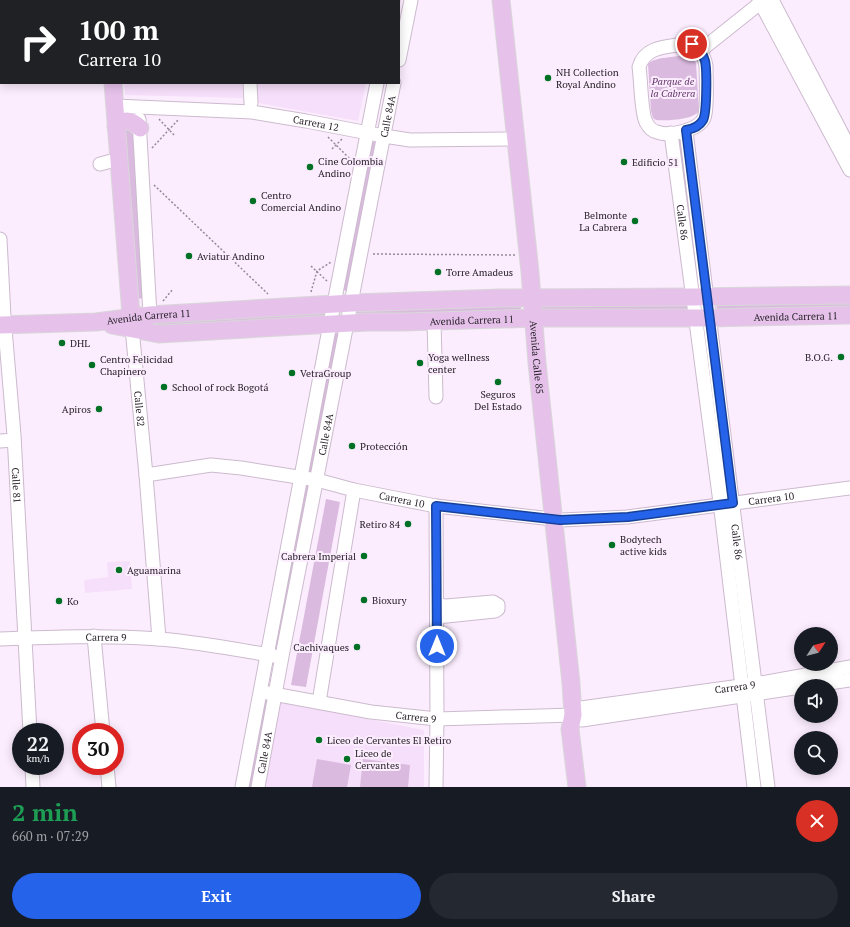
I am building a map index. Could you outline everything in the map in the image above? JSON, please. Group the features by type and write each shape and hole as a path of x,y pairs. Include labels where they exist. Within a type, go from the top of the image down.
{"main road":[{"name":"Avenida Calle 85","path":"501,0 574,715 570,729 577,787"},
{"name":"Calle 82","path":"113,84 131,323"},
{"path":"116,127 123,121 128,120 140,128"},
{"name":"Avenida Carrera 11","path":"131,323 150,314 352,303 532,298 850,295"},
{"name":"Avenida Carrera 11","path":"2,325 96,322 131,323 159,334 348,323 533,318 702,318 850,315"},
{"name":"Avenida Calle 85","path":"574,715 581,728 588,787"}],"street":[{"path":"400,55 411,0"},
{"path":"700,50 764,1"},
{"path":"764,1 850,149"},
{"path":"764,1 850,170"},
{"path":"689,44 700,50 703,56 706,66 705,116 695,128 686,130 671,133 657,133 650,128 646,122 639,67 648,52 656,49 689,44"},
{"path":"250,84 252,103"},
{"name":"Calle 84A","path":"242,787 266,655 377,84"},
{"name":"Calle 84A","path":"258,787 394,84"},
{"name":"Carrera 12","path":"115,106 252,112 384,136 417,140 516,139"},
{"path":"138,106 150,314"},
{"name":"Calle 86","path":"686,130 702,318 749,690 768,787"},
{"name":"Calle 86","path":"671,133 700,297"},
{"path":"100,164 119,160"},
{"name":"Calle 81","path":"0,239 2,325 14,437 29,723"},
{"path":"430,321 432,395"},
{"name":"Calle 82","path":"131,323 146,475 159,639"},
{"path":"0,436 14,437"},
{"path":"0,441 14,437"},
{"name":"Carrera 10","path":"146,475 211,465 241,468 317,480 354,490 436,506 554,520 628,517 850,488"},
{"path":"319,702 354,490"},
{"path":"436,506 436,787"},
{"path":"94,636 102,723"},
{"name":"Carrera 9","path":"0,639 94,636 159,639 232,647 282,658"},
{"name":"Carrera 9","path":"260,691 371,712 437,719 574,715 582,720 749,690 850,667"},
{"path":"838,682 850,680"},
{"name":"Carrera 9","path":"749,690 794,688"},
{"name":"Calle 86","path":"749,690 754,787"},
{"path":"32,775 33,787"},
{"path":"108,775 109,787"}],"path":[{"path":"154,114 174,135"},
{"path":"148,152 178,120"},
{"path":"328,138 353,162"},
{"path":"332,150 336,145"},
{"path":"150,181 281,307"},
{"path":"373,254 516,255"},
{"path":"310,294 317,271 332,261"},
{"path":"311,266 328,281"},
{"path":"163,301 173,289"}],"shaded area":[{"path":"124,84 242,84 243,98 125,95"},
{"path":"258,84 366,84 358,121 258,103"},
{"name":"Aguamarina","path":"130,561 132,589 85,593 84,580 108,577 107,562"},
{"name":"Liceo de Cervantes","path":"280,702 424,730 424,787 265,787"}],"green space":[{"name":"Parque de la Cabrera","path":"686,55 693,57 696,63 699,111 696,114 686,118 656,120 653,118 651,111 648,64 655,60"},
{"path":"136,128 148,298 133,299 121,129"},
{"path":"676,139 682,139 701,288 695,289"},
{"path":"370,141 378,143 350,291 341,290"},
{"path":"850,299 850,308 717,311 716,302"},
{"path":"687,300 687,311 540,311 540,301"},
{"path":"521,301 521,311 357,316 356,306"},
{"path":"329,307 327,318 156,327 155,317"},
{"path":"332,330 340,332 312,474 305,473"},
{"path":"302,485 310,487 280,647 272,645"},
{"path":"326,499 340,502 306,687 291,685"},
{"path":"262,700 271,702 255,787 246,787"},
{"path":"317,759 351,765 347,787 312,787"},
{"path":"363,759 410,765 408,787 360,787"}],"place":[{"name":"NH Collection Royal Andino","path":"548,78"},
{"name":"Edificio 51","path":"624,162"},
{"name":"Cine Colombia Andino","path":"310,167"},
{"name":"Centro Comercial Andino","path":"253,201"},
{"name":"Belmonte La Cabrera","path":"635,221"},
{"name":"Aviatur Andino","path":"189,256"},
{"name":"Torre Amadeus","path":"438,272"},
{"name":"DHL","path":"62,343"},
{"name":"B.O.G.","path":"841,357"},
{"name":"Yoga wellness center","path":"420,363"},
{"name":"Centro Felicidad Chapinero","path":"92,365"},
{"name":"VetraGroup","path":"292,373"},
{"name":"Seguros Del Estado","path":"498,382"},
{"name":"School of rock Bogotá","path":"164,387"},
{"name":"Apiros","path":"99,409"},
{"name":"Protección","path":"352,446"},
{"name":"Retiro 84","path":"408,524"},
{"name":"Bodytech active kids","path":"612,545"},
{"name":"Cabrera Imperial","path":"364,556"},
{"name":"Aguamarina","path":"119,570"},
{"name":"Bioxury","path":"364,600"},
{"name":"Ko","path":"59,601"},
{"name":"Cachivaques","path":"357,647"},
{"name":"Liceo de Cervantes El Retiro","path":"319,740"},
{"name":"Liceo de Cervantes","path":"347,759"}],"route":[{"path":"437,646 436,506 560,520 628,517 733,503 686,130 695,128 699,125 705,116 706,110 706,63 700,50 692,44"}]}
